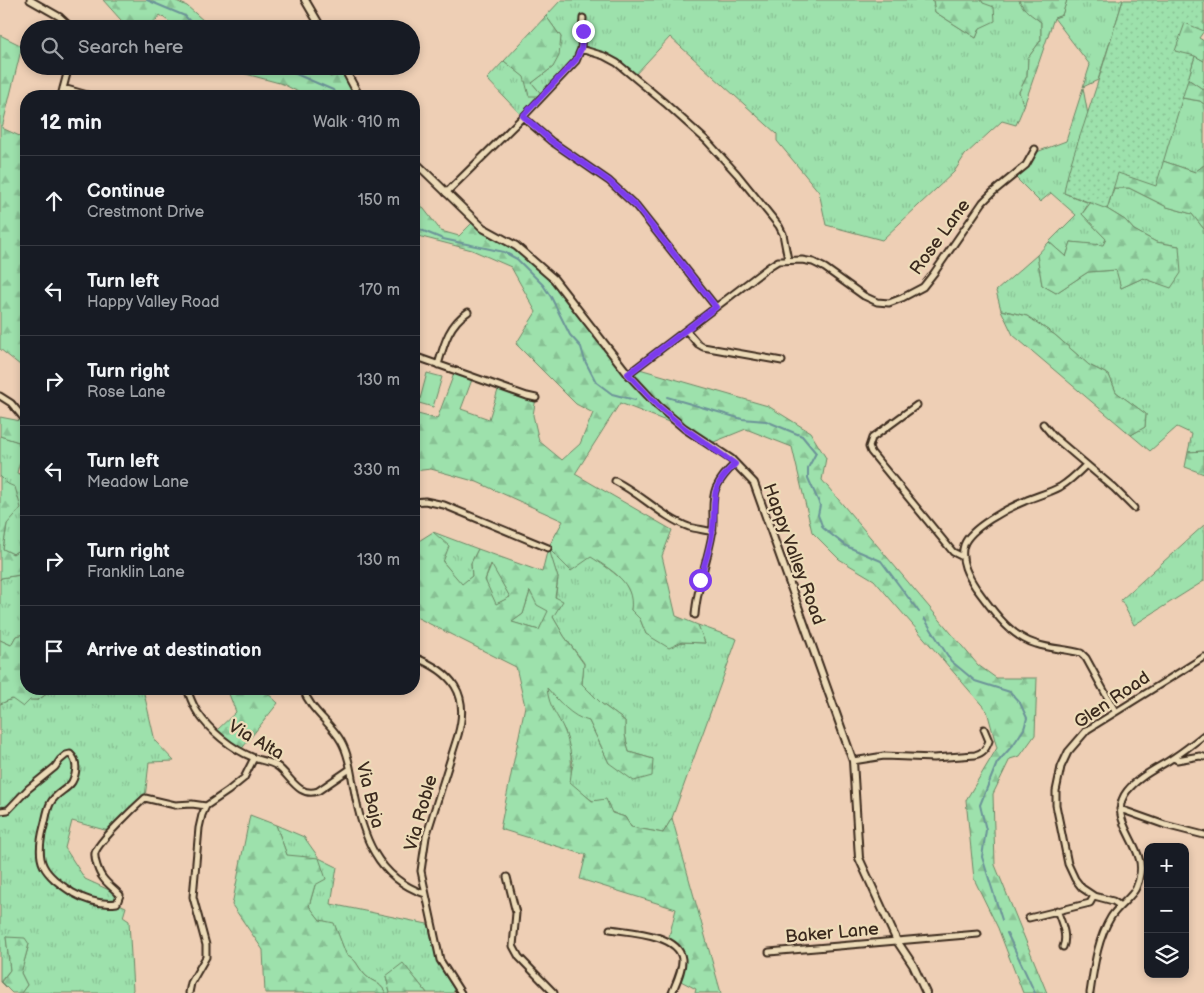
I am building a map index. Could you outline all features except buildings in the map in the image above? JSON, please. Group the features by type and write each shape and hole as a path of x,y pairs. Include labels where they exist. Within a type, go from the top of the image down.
{"street":[{"path":"30,0 63,20"},
{"path":"305,0 317,20"},
{"path":"446,193 576,60 581,49 583,18"},
{"path":"581,49 604,56 622,67 707,141 737,174 779,226 783,234 788,260"},
{"path":"67,75 63,88 70,90"},
{"path":"348,75 356,90"},
{"path":"523,116 551,141 609,181 636,206 716,307"},
{"name":"Rose Lane","path":"628,374 778,261 813,262 825,268 864,296 877,302 889,303 923,287 983,202 1026,165 1035,149"},
{"name":"Happy Valley Road","path":"420,167 483,228 516,246 554,279 628,374 658,406 684,428 735,464 754,483 853,761 859,858 897,942 913,965 926,993"},
{"path":"438,365 448,333 460,317 468,312"},
{"path":"686,330 703,347 782,362"},
{"path":"420,358 536,398"},
{"path":"0,396 11,403 20,414"},
{"path":"917,404 872,438 869,447 871,452 953,552 963,556"},
{"path":"1043,424 1053,436 1114,488 1134,508"},
{"path":"695,615 696,597 713,532 713,501 716,489 723,475 735,464"},
{"path":"1086,465 1078,474 1058,488 1024,501 979,527 964,545 963,556 970,579 994,612 1023,639 1036,644 1081,653 1086,658 1115,711"},
{"path":"615,482 627,487 666,515 681,523 713,532"},
{"path":"420,501 444,505 548,548"},
{"name":"Glen Road","path":"1119,905 1113,901 1094,896 1082,888 1075,879 1068,864 1056,805 1056,790 1061,767 1068,752 1087,730 1204,657"},
{"name":"Via Roble","path":"420,660 434,666 451,681 458,693 462,708 458,735 423,847 421,871 440,960 461,993"},
{"name":"Via Alta","path":"190,695 197,711 215,732 240,751 278,767 301,790 314,792 350,769"},
{"name":"Via Baja","path":"306,695 310,704 342,742 368,843 378,860 400,881 414,890 425,894"},
{"path":"853,761 884,756 934,758 975,756 986,749 989,741 984,729"},
{"path":"1090,993 1096,954 1102,935 1119,905 1136,888 1140,865 1139,857 1124,827 1121,816 1122,798 1128,790 1151,771 1174,758 1204,735"},
{"path":"0,811 8,810 66,755 70,754 75,758 77,766 72,782 58,792 50,804 43,829 40,855 45,868 54,881 79,897 94,902 110,904 117,903 120,895 103,878 96,865 95,854 101,843 136,806 145,798 175,805 192,804 206,806"},
{"path":"1174,758 1177,760 1204,757"},
{"path":"189,993 192,983 206,957 206,945 193,897 199,828 206,806 244,778 254,758"},
{"path":"1120,809 1165,825 1204,835"},
{"path":"507,877 516,913 513,946 519,957 554,993"},
{"path":"1028,918 1090,903 1094,896"},
{"path":"1057,910 1065,936 1063,947"},
{"path":"610,929 643,934 668,941 679,951 682,960 672,993"},
{"name":"Baker Lane","path":"769,952 978,934"}],"green space":[{"path":"103,0 174,0 187,6 203,20 167,20 160,15 156,20 121,20"},
{"path":"561,0 933,0 935,12 976,38 980,28 983,3 981,0 1019,0 1029,13 1041,22 1041,40 1028,58 1027,76 1019,92 1024,106 1016,125 1002,121 965,155 954,172 882,240 826,225 819,192 777,141 777,134 670,37 634,76 617,63 581,49 576,61 523,117 487,79 504,61 525,77 542,95 532,83 553,67 561,37 546,16"},
{"path":"933,0 981,0 983,3 994,7 995,21 980,28 976,38 935,12"},
{"path":"1019,0 1067,0 1062,15 1054,18 1024,106 1019,92 1027,76 1028,58 1041,40 1041,22 1026,10"},
{"path":"1067,0 1123,0 1098,80 1083,87 1090,65 1054,18 1062,15"},
{"path":"1123,0 1204,0 1204,31 1185,23 1175,51 1195,56 1156,186 1118,173 1107,209 1064,193 1071,163"},
{"path":"1204,11 1204,31 1199,38 1204,41 1204,61 1195,56 1175,81 1188,79 1204,90 1204,104 1200,101 1182,98 1126,22"},
{"path":"546,16 561,37 559,56 553,67 532,83 543,96 529,96 524,77 504,61"},
{"path":"0,35 20,45 20,54 2,128 20,136 20,365 0,349"},
{"path":"1195,56 1204,61 1204,90 1188,79"},
{"path":"250,75 328,75 330,77 348,75 356,90 294,90 283,84"},
{"path":"1083,88 1088,115 1064,193 1089,203 1082,214 1106,239 1103,246 1071,242 1066,257 1049,242 1076,215 1051,193 1040,202 1013,175 1034,153 1066,141"},
{"path":"1182,98 1200,101 1204,104 1204,165 1195,172 1163,161"},
{"path":"1139,159 1163,161 1195,172 1204,165 1204,229 1192,214 1167,207 1129,188 1114,188 1089,168"},
{"path":"1114,188 1129,188 1167,207 1192,214 1204,229 1204,451 1188,452 1192,434 1177,427 1150,451 1131,435 1145,427 1146,414 1116,392 1109,375 1089,365 1055,335 1027,316 1001,310 996,291 1037,255 1042,285 1056,293 1088,272 1117,270 1121,288 1143,278 1171,287 1179,246 1156,242 1134,230 1125,220 1107,209"},
{"path":"1097,194 1107,209 1125,220 1134,230 1156,242 1179,246 1181,273 1171,288 1143,278 1121,288 1116,270 1088,272 1056,293 1042,285 1037,255 1049,242 1066,257 1071,242 1103,245 1106,239 1082,214"},
{"path":"420,204 441,231 459,236 475,220 516,246 539,265 627,374 636,368 768,406 810,432 826,458 822,480 978,665 996,678 1037,678 1035,735 1020,756 1010,759 993,794 995,865 1047,993 1023,993 998,928 974,879 966,800 997,748 987,711 874,580 839,559 812,532 792,447 746,429 709,444 684,428 620,403 575,474 672,530 662,556 676,616 698,625 705,643 682,642 669,648 646,634 640,619 631,610 631,600 625,584 614,572 591,557 571,571 549,549 558,578 555,597 563,601 553,617 584,664 582,684 602,704 625,721 625,735 629,752 653,759 652,776 634,781 609,763 589,721 571,712 547,688 550,701 569,744 571,757 570,782 592,801 606,799 612,813 625,817 631,827 663,833 672,818 721,993 695,993 696,989 677,979 681,958 677,950 668,941 676,909 580,879 586,855 500,829 525,706 516,667 420,619 420,540 433,532 449,546 443,562 462,584 472,576 471,563 478,549 542,572 548,548 563,521 477,482 431,469 420,470 420,415 437,419 455,371 473,377 461,409 489,419 499,387 536,398 533,415 539,441 562,460 580,444 593,413 576,404 516,344 536,312 511,267 472,250 420,237","holes":["491,564 510,597 496,604 485,580","530,591 537,605 548,611 539,630 512,622 523,614"]},
{"path":"1001,310 1027,316 1055,335 1089,365 1109,375 1116,392 1146,414 1145,427 1131,435 1013,335"},
{"path":"427,373 442,377 433,407 420,403"},
{"path":"0,417 20,421 20,442 0,436"},
{"path":"0,436 20,442 20,462 17,473 20,474 20,549 13,554 3,549 7,524 8,484 0,476"},
{"path":"1204,451 1204,474 1185,467 1188,452"},
{"path":"0,476 8,484 15,487 20,504 20,509 7,524 3,549 13,554 20,549 20,575 1,578 0,580"},
{"path":"1204,525 1204,581 1134,625 1121,600"},
{"path":"433,532 478,549 471,563 472,576 462,585 443,562"},
{"path":"548,548 591,556 624,581 633,599 631,610 640,619 646,634 682,642 705,643 698,625 737,639 672,818 663,833 631,827 625,817 602,807 569,782 573,764 565,731 550,706 546,687 563,705 589,721 609,763 653,759 629,752 625,735 625,721 602,704 582,684 584,663 553,617 558,578"},
{"path":"492,564 510,597 495,605 485,580"},
{"path":"20,575 20,635 16,636 11,645 0,640 1,578"},
{"path":"530,591 549,611 539,630 511,622 523,614"},
{"path":"20,635 20,695 45,695 38,700 30,700 23,707 12,699 0,704 0,640 11,645 16,636"},
{"path":"45,695 144,695 155,741 174,761 149,762 145,798 112,832 72,821 65,848 85,879 120,895 117,903 126,907 123,917 129,921 133,990 131,993 21,993 27,985 21,973 29,944 6,937 10,970 0,982 0,704 12,699 38,700"},
{"path":"229,695 269,695 278,703 240,751 215,732 236,712"},
{"path":"250,815 276,825 287,855 319,858 326,879 315,885 309,906 320,920 334,923 346,954 355,961 368,978 378,984 386,993 265,993 263,950 232,905"},
{"path":"276,825 304,837 319,858 337,867 331,904 432,925 440,960 456,987 453,993 427,993 415,978 386,976 390,993 386,993 378,984 368,978 355,961 346,954 334,924 320,920 309,906 315,885 287,855"},
{"path":"6,937 25,938 29,944 21,973 27,985 21,993 12,993 1,982 10,970"},
{"path":"403,963 427,993 390,993 386,976"}],"waterway":[{"path":"147,0 185,16 189,20"},
{"path":"298,75 333,90"},
{"path":"420,229 443,239 504,252 517,259 543,285 551,297 570,335 581,347 585,361 596,382 612,394 635,400"},
{"path":"667,397 742,419 766,421 802,436 816,453 808,468 808,478 820,505 818,515 823,528 846,546 881,561 919,612"},
{"path":"924,618 951,661 975,681 1010,692 1020,703 1027,718 1024,729 997,763 980,805 986,830 982,857 1002,920"},
{"path":"1007,933 1035,993"}],"route":[{"path":"583,31 581,49 576,60 523,116 551,141 609,181 636,206 716,307 628,374 658,406 684,428 731,459 735,464 723,475 716,489 713,501 713,532 700,580"}]}
